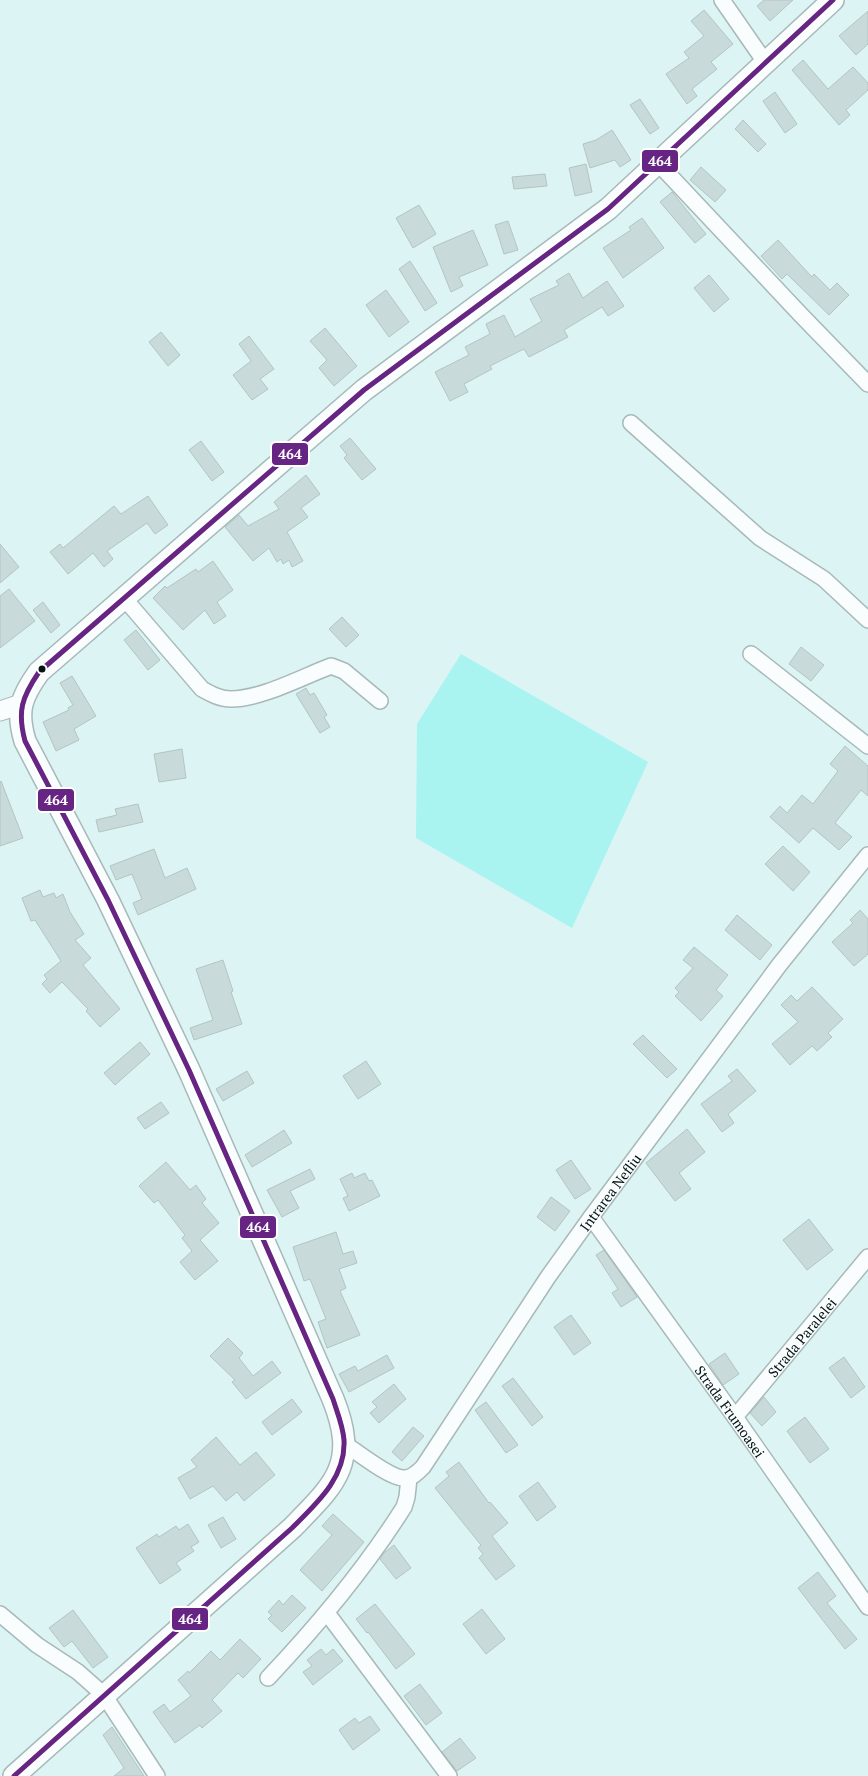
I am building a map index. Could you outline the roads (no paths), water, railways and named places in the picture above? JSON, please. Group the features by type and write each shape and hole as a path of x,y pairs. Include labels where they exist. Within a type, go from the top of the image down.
{"main road":[{"path":"14,1776 292,1528 326,1494 336,1479 341,1466 345,1444 342,1424 333,1399 188,1070 108,900 25,741 20,724 22,704 29,686 39,672 364,390 608,209 833,0"}],"street":[{"path":"722,0 765,62"},
{"path":"658,163 868,384"},
{"path":"631,423 760,538 824,580 868,620"},
{"path":"124,598 202,689 216,697 231,699 265,692 330,666 344,671 380,701"},
{"path":"751,654 868,746"},
{"path":"0,711 22,704"},
{"name":"Intrarea Nefliu","path":"409,1478 423,1467 548,1277 591,1217 780,964 868,855"},
{"name":"Strada Frumoasei","path":"591,1217 868,1606"},
{"name":"Strada Paralelei","path":"735,1417 868,1257"},
{"path":"268,1678 327,1613 404,1507 409,1478 394,1476 345,1444"},
{"path":"327,1613 450,1776"},
{"path":"0,1614 37,1645 78,1672 104,1695 158,1776"}]}
